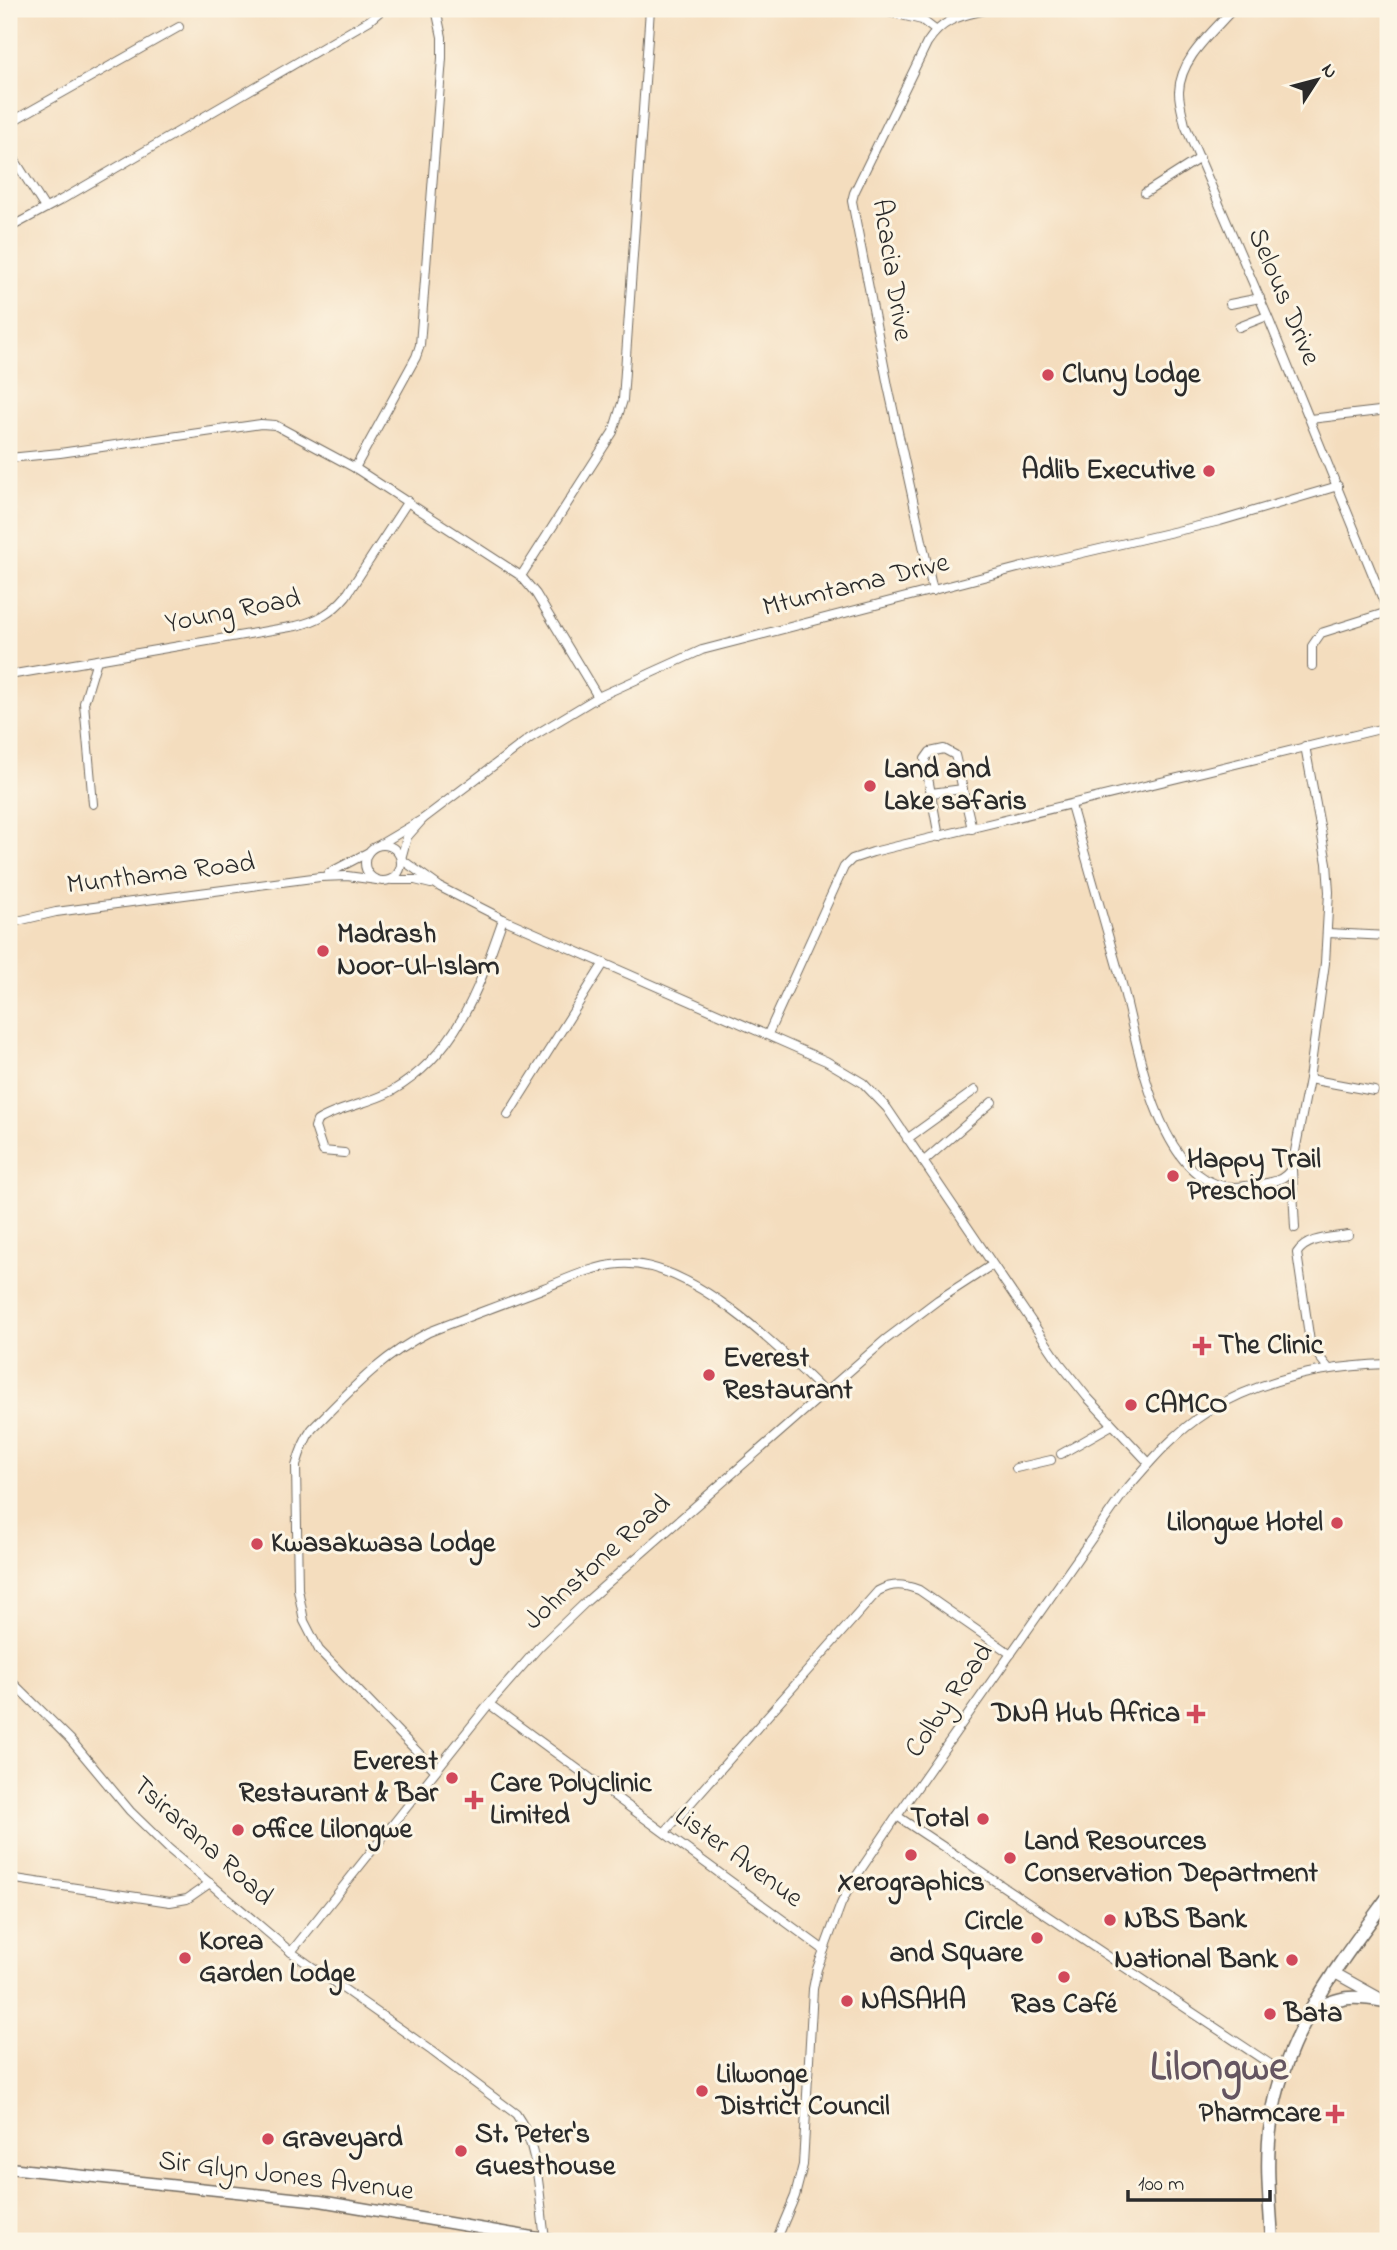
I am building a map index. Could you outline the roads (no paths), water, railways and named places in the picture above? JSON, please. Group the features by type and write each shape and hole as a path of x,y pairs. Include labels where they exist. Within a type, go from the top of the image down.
{"highway":[{"path":"1272,2241 1268,2164 1270,2125 1282,2072 1308,2012 1333,1972 1388,1897"},
{"path":"1308,2012 1340,1998 1356,1996 1387,2001"}],"main road":[{"name":"Sir Glyn Jones Avenue","path":"9,2168 320,2202 551,2240"}],"street":[{"path":"9,228 370,20 383,9"},
{"path":"355,468 420,345 442,58 442,37 436,9"},
{"path":"521,576 613,432 623,400 650,9"},
{"path":"883,9 922,20 935,30 957,17 990,9"},
{"name":"Selous Drive","path":"1233,9 1196,51 1181,78 1179,94 1185,125 1268,316 1388,612"},
{"path":"9,122 179,27"},
{"name":"Acacia Drive","path":"933,591 888,386 852,201 935,30"},
{"path":"9,151 45,208"},
{"path":"1145,193 1199,158"},
{"path":"1230,304 1260,298"},
{"path":"1238,327 1268,316"},
{"path":"1310,419 1388,410"},
{"path":"9,458 261,424 275,425 355,468 521,576 536,594 598,697"},
{"name":"Mtumtama Drive","path":"423,819 530,738 598,697 702,650 1018,568 1220,521 1338,486"},
{"name":"Young Road","path":"9,676 296,626 317,620 334,609 346,596 408,502"},
{"path":"1312,666 1312,646 1321,633 1388,612"},
{"path":"93,804 84,703 97,660"},
{"path":"768,1034 844,867 852,859 1388,727"},
{"path":"1295,1228 1292,1167 1309,1079 1328,933 1329,892 1327,863 1305,746"},
{"path":"939,837 925,759 930,752 944,749 955,755 972,829"},
{"path":"932,793 963,789"},
{"path":"1071,805 1126,998 1149,1093 1174,1144 1192,1170 1215,1185 1228,1188 1278,1181 1284,1178 1292,1167"},
{"path":"320,877 340,869 423,819"},
{"path":"390,880 399,871 407,837 423,819"},
{"path":"379,845 390,846 418,873 440,887 503,919 768,1034 826,1061 863,1083 887,1108 1059,1362 1112,1425 1149,1463"},
{"path":"369,852 365,865 377,880"},
{"path":"320,877 415,880 440,887"},
{"name":"Munthama Road","path":"9,923 55,912 320,877"},
{"path":"344,1153 323,1151 315,1128 317,1121 390,1092 430,1060 453,1034 469,1010 503,919"},
{"path":"1328,933 1388,936"},
{"path":"508,1115 604,963"},
{"path":"1309,1079 1374,1091"},
{"path":"907,1139 975,1090"},
{"path":"923,1162 992,1102"},
{"path":"1329,1369 1312,1349 1310,1342 1297,1253 1303,1245 1312,1241 1348,1235"},
{"path":"435,1770 319,1650 304,1621 300,1606 296,1466 299,1453 312,1429 369,1371 404,1345 429,1332 594,1269 629,1264 664,1270 736,1313 824,1392"},
{"name":"Johnstone Road","path":"291,1952 435,1770 539,1647 579,1608 824,1392 910,1320 992,1265"},
{"name":"Colby Road","path":"776,2241 795,2196 803,2165 810,2009 817,1969 851,1884 897,1816 1125,1491 1149,1463 1190,1425 1224,1403 1288,1376 1388,1364"},
{"path":"1061,1454 1112,1425"},
{"path":"1016,1468 1051,1460"},
{"path":"664,1832 878,1591 891,1584 919,1590 1011,1654"},
{"name":"Tsirarana Road","path":"9,1679 70,1739 148,1830 209,1883 291,1952 516,2114 532,2144 551,2240"},
{"name":"Lister Avenue","path":"489,1704 824,1950"},
{"path":"897,1816 1282,2072"},
{"path":"9,1878 170,1902 187,1899 209,1883"},
{"path":"1333,1972 1387,2001"}],"place":[{"name":"Cluny Lodge","path":"1048,375"},
{"name":"Adlib Executive","path":"1209,471"},
{"name":"Land and Lake safaris","path":"870,786"},
{"name":"Madrash Noor-Ul-Islam","path":"323,951"},
{"name":"Happy Trail Preschool","path":"1173,1176"},
{"name":"The Clinic","path":"1202,1346"},
{"name":"Everest Restaurant","path":"709,1375"},
{"name":"CAMCO","path":"1131,1405"},
{"name":"Lilongwe Hotel","path":"1337,1523"},
{"name":"Kwasakwasa Lodge","path":"257,1544"},
{"name":"DNA Hub Africa","path":"1196,1714"},
{"name":"Everest Restaurant & Bar","path":"452,1778"},
{"name":"Care Polyclinic Limited","path":"474,1800"},
{"name":"Total","path":"983,1819"},
{"name":"office Lilongwe","path":"238,1830"},
{"name":"Xerographics","path":"911,1855"},
{"name":"Land Resources Conservation Department","path":"1010,1858"},
{"name":"NBS Bank","path":"1110,1920"},
{"name":"Circle and Square","path":"1037,1938"},
{"name":"Korea Garden Lodge","path":"185,1958"},
{"name":"National Bank","path":"1292,1960"},
{"name":"Ras Café","path":"1064,1977"},
{"name":"NASAHA","path":"847,2001"},
{"name":"Bata","path":"1270,2014"},
{"name":"Lilwonge District Council","path":"702,2091"},
{"name":"Pharmcare","path":"1335,2114"},
{"name":"Graveyard","path":"268,2139"},
{"name":"St. Peter's Guesthouse","path":"461,2151"}],"district":[{"name":"Lilongwe","path":"1219,2068"}]}
